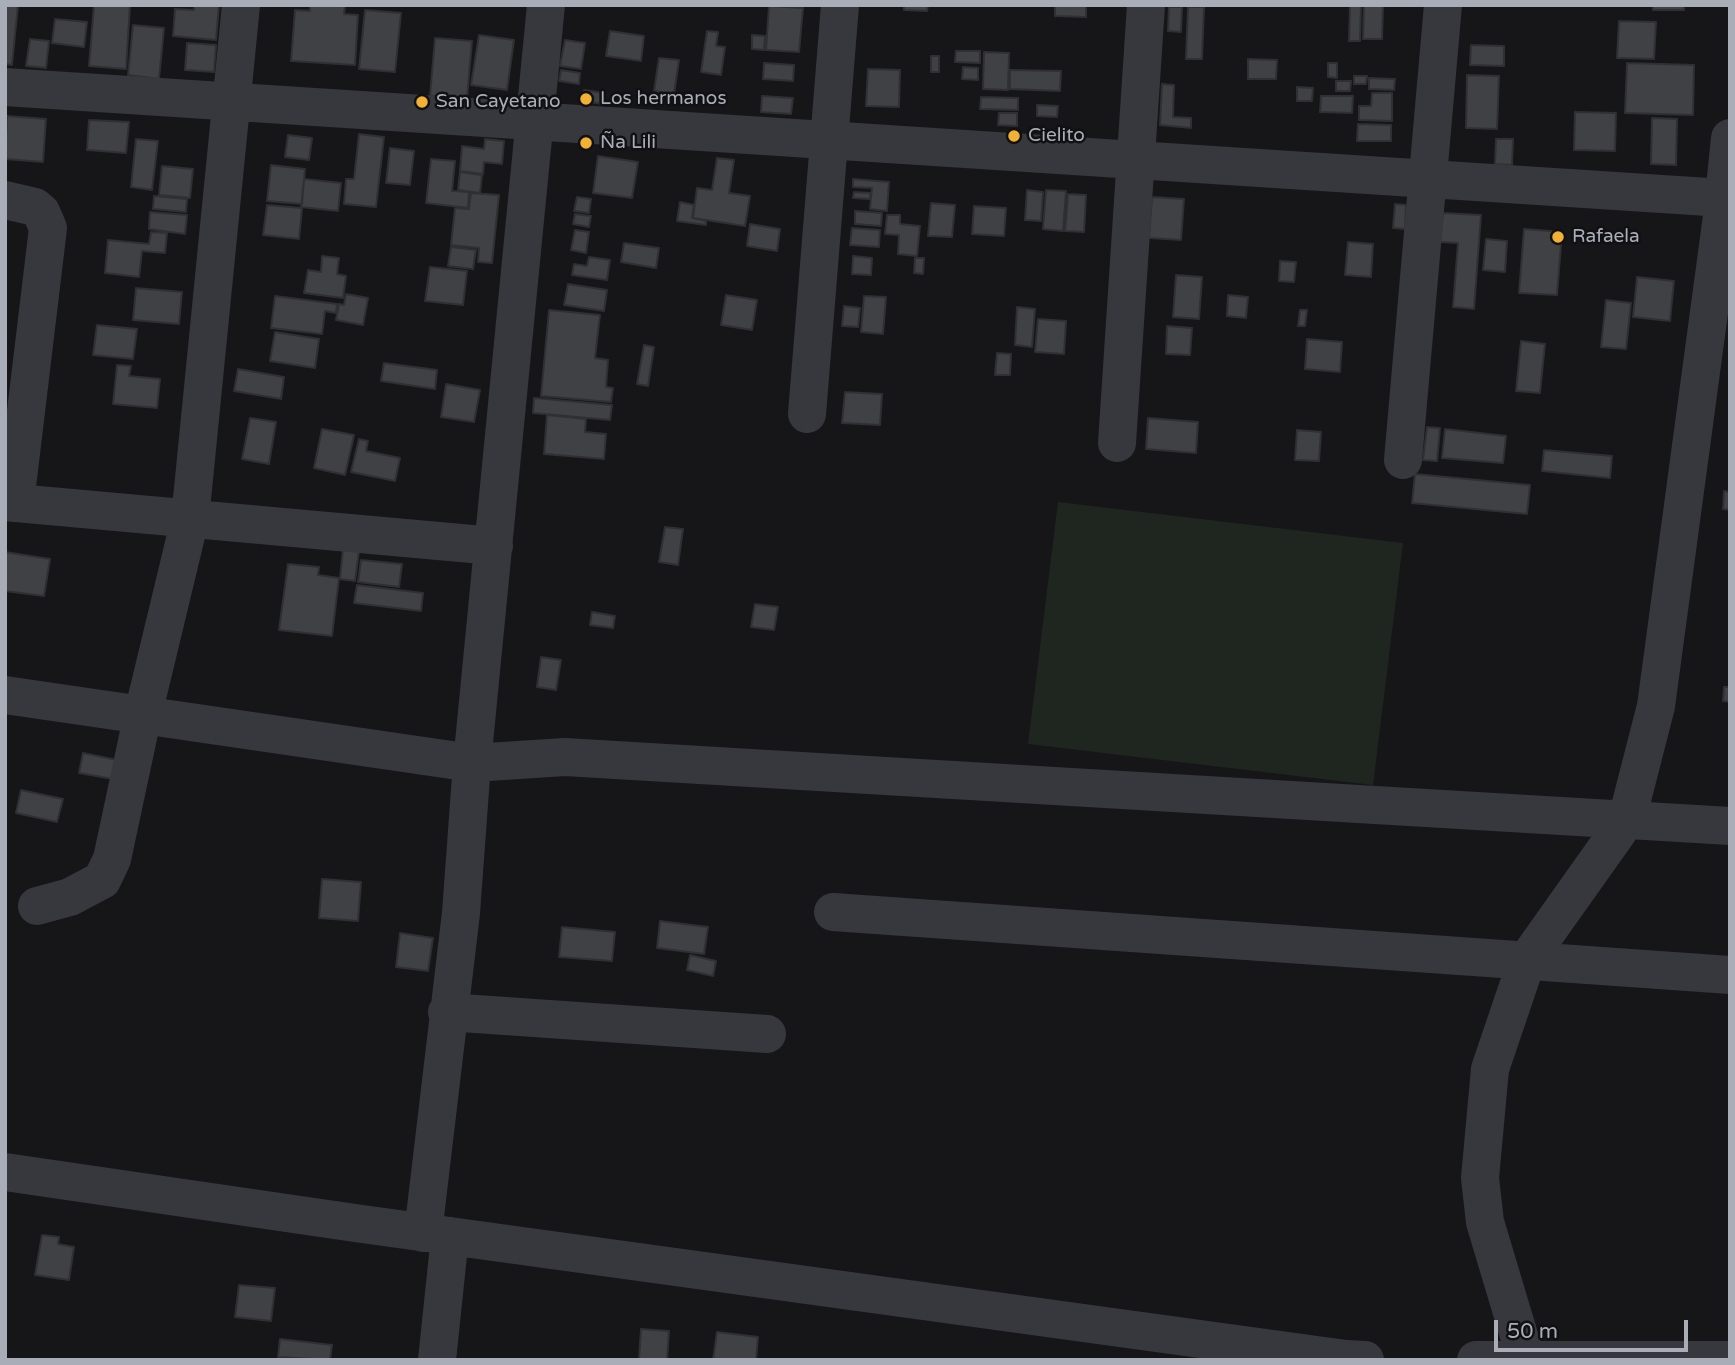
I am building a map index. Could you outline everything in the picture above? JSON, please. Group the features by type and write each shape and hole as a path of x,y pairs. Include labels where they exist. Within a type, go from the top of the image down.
{"street":[{"path":"37,906 71,897 102,880 113,859 143,714 190,519 241,5"},
{"path":"437,1360 437,1234 447,1012 461,913 472,764 546,5"},
{"path":"807,414 840,5"},
{"path":"1117,443 1146,5"},
{"path":"1404,460 1443,5"},
{"path":"5,87 1428,179 1725,210"},
{"path":"1526,1359 1485,1223 1480,1178 1490,1069 1527,960 1627,819 1656,706 1725,210 1730,138"},
{"path":"5,201 34,207 41,212 48,228 10,502 495,547"},
{"path":"5,695 472,764 565,757 1730,826"},
{"path":"833,912 1730,975"},
{"path":"447,1012 768,1034"},
{"path":"5,1172 437,1234 1364,1360"},
{"path":"1476,1360 1730,1360"}],"shaded area":[{"path":"1058,502 1403,543 1373,785 1028,744"}],"building":[{"path":"5,5 18,5 12,65 5,64"},
{"path":"94,5 130,5 126,69 89,66"},
{"path":"194,5 219,5 216,40 173,36 175,9 194,10"},
{"path":"310,5 345,5 344,14 358,15 355,65 291,61 295,10 310,11"},
{"path":"904,5 928,5 927,11 904,10"},
{"path":"1055,5 1086,5 1086,17 1055,16"},
{"path":"1350,5 1361,5 1360,41 1349,41"},
{"path":"1364,5 1383,6 1382,39 1363,39"},
{"path":"1653,5 1684,5 1684,10 1653,10"},
{"path":"769,6 803,8 799,52 766,50"},
{"path":"1169,7 1182,7 1181,32 1168,31"},
{"path":"1188,7 1204,7 1202,59 1186,59"},
{"path":"365,10 401,13 395,72 359,69"},
{"path":"55,19 87,22 84,47 52,43"},
{"path":"1619,21 1656,22 1654,59 1617,58"},
{"path":"133,25 164,28 159,79 128,75"},
{"path":"610,31 644,36 641,61 606,56"},
{"path":"707,31 718,32 716,46 725,47 721,75 701,72"},
{"path":"479,35 514,40 507,90 471,85"},
{"path":"752,35 765,36 764,50 752,49"},
{"path":"435,38 472,41 467,99 430,96"},
{"path":"30,39 49,41 46,68 26,66"},
{"path":"565,40 585,43 581,69 560,66"},
{"path":"187,43 216,45 214,72 185,70"},
{"path":"1471,45 1504,46 1504,66 1470,65"},
{"path":"956,51 980,51 980,63 955,62"},
{"path":"984,52 1009,53 1008,90 983,89"},
{"path":"931,56 939,56 939,72 931,72"},
{"path":"659,58 679,60 674,94 654,91"},
{"path":"1248,59 1277,60 1276,79 1248,79"},
{"path":"764,63 794,65 793,81 763,79"},
{"path":"1328,63 1337,63 1337,78 1328,77"},
{"path":"1627,63 1694,65 1693,115 1625,113"},
{"path":"963,67 978,68 978,80 962,79"},
{"path":"868,69 900,70 899,107 866,106"},
{"path":"561,70 580,73 579,84 559,81"},
{"path":"1010,70 1061,71 1060,91 1010,89"},
{"path":"1467,75 1499,76 1497,129 1466,128"},
{"path":"1354,76 1367,76 1366,84 1354,84"},
{"path":"1369,78 1395,79 1394,90 1369,89"},
{"path":"1336,81 1351,81 1350,91 1336,91"},
{"path":"1162,84 1174,85 1173,117 1191,118 1191,128 1160,125"},
{"path":"1297,87 1313,88 1312,101 1297,101"},
{"path":"584,90 605,93 603,104 582,101"},
{"path":"1372,93 1392,93 1392,121 1359,120 1359,106 1371,106"},
{"path":"762,96 793,98 791,114 761,112"},
{"path":"1321,96 1353,96 1352,113 1320,112"},
{"path":"981,97 1018,98 1018,110 980,109"},
{"path":"1037,105 1058,106 1057,117 1037,116"},
{"path":"1575,112 1616,113 1615,151 1574,150"},
{"path":"999,113 1017,113 1017,126 998,125"},
{"path":"7,116 46,119 43,162 5,159"},
{"path":"1652,118 1677,119 1676,165 1651,164"},
{"path":"89,120 129,122 126,153 87,150"},
{"path":"1358,124 1391,125 1391,141 1357,141"},
{"path":"359,134 384,137 376,207 344,204 346,179 354,179"},
{"path":"288,135 312,138 309,160 285,157"},
{"path":"136,139 158,141 152,190 131,187"},
{"path":"485,139 504,141 502,164 484,162 483,174 460,171 462,146 484,149"},
{"path":"1496,139 1513,139 1512,165 1495,164"},
{"path":"390,148 414,151 410,185 386,183"},
{"path":"598,156 638,162 632,198 593,193"},
{"path":"717,158 734,160 729,193 750,196 745,226 693,218 697,188 712,190"},
{"path":"431,159 455,161 452,191 469,192 468,208 426,203"},
{"path":"271,165 305,169 302,204 267,201"},
{"path":"162,166 193,169 190,198 159,195"},
{"path":"460,172 482,175 480,193 458,190"},
{"path":"304,179 341,183 338,211 301,207"},
{"path":"853,179 889,182 887,211 870,209 872,188 853,187"},
{"path":"1027,190 1043,192 1041,221 1025,220"},
{"path":"1046,190 1066,191 1063,231 1043,229"},
{"path":"854,192 870,193 870,199 853,198"},
{"path":"471,193 499,195 492,263 478,262 479,248 451,245 455,208 469,209"},
{"path":"1068,194 1086,195 1084,232 1065,231"},
{"path":"154,196 187,199 186,212 153,209"},
{"path":"577,197 591,199 589,213 574,211"},
{"path":"1152,197 1184,199 1181,240 1149,238"},
{"path":"680,202 694,205 692,218 706,221 706,225 677,221"},
{"path":"931,203 955,205 952,237 928,236"},
{"path":"1395,204 1406,205 1405,229 1393,228"},
{"path":"267,205 302,208 299,239 263,235"},
{"path":"974,206 1006,208 1004,236 972,234"},
{"path":"855,211 882,213 881,226 855,224"},
{"path":"150,212 187,215 185,234 149,229"},
{"path":"1443,213 1481,215 1474,309 1453,307 1458,243 1440,242"},
{"path":"575,214 591,216 589,227 573,224"},
{"path":"887,215 900,215 900,224 920,226 917,256 898,254 899,235 885,234"},
{"path":"750,224 780,229 777,251 747,246"},
{"path":"852,228 880,230 879,247 850,245"},
{"path":"1524,229 1562,232 1557,295 1519,293"},
{"path":"575,230 589,232 586,253 571,250"},
{"path":"151,232 167,233 165,253 142,251 139,277 105,273 108,240 149,244"},
{"path":"1486,239 1507,241 1505,272 1483,270"},
{"path":"1348,242 1373,244 1371,277 1345,275"},
{"path":"624,243 659,248 656,268 621,262"},
{"path":"451,247 476,250 473,269 448,266"},
{"path":"322,256 339,258 337,274 346,276 343,298 304,293 308,270 321,272"},
{"path":"853,256 872,258 871,275 852,274"},
{"path":"589,257 610,260 607,280 572,275 574,264 587,266"},
{"path":"915,258 924,258 923,274 914,273"},
{"path":"1280,261 1296,262 1294,282 1279,281"},
{"path":"430,267 467,271 463,305 425,301"},
{"path":"1176,275 1202,277 1199,319 1173,317"},
{"path":"1637,277 1674,281 1670,321 1633,317"},
{"path":"568,284 607,290 604,311 564,305"},
{"path":"136,288 182,292 179,324 133,320"},
{"path":"346,294 368,298 363,325 336,320 339,304 344,305"},
{"path":"726,295 757,300 752,330 721,325"},
{"path":"1228,295 1248,297 1246,318 1227,316"},
{"path":"275,296 337,304 336,313 325,311 322,334 271,328"},
{"path":"864,296 886,297 883,334 861,332"},
{"path":"1606,300 1631,303 1626,349 1601,347"},
{"path":"844,306 860,308 858,327 842,326"},
{"path":"1017,307 1035,309 1032,347 1015,345"},
{"path":"549,310 600,315 595,358 608,360 606,387 613,388 611,402 541,396"},
{"path":"1300,310 1307,310 1305,326 1298,326"},
{"path":"1038,319 1066,321 1064,354 1035,352"},
{"path":"97,325 137,329 133,359 93,355"},
{"path":"1167,326 1192,328 1190,355 1166,354"},
{"path":"275,332 319,339 315,368 270,361"},
{"path":"1307,339 1342,342 1340,372 1305,369"},
{"path":"1521,341 1545,344 1540,393 1516,391"},
{"path":"644,345 654,347 648,386 637,384"},
{"path":"997,353 1011,354 1010,375 995,375"},
{"path":"384,363 437,370 435,389 381,381"},
{"path":"117,365 131,366 129,376 160,379 157,408 113,404"},
{"path":"238,369 284,377 281,399 234,391"},
{"path":"446,384 480,390 474,422 441,417"},
{"path":"845,392 882,394 880,425 842,423"},
{"path":"534,398 612,405 610,420 533,413"},
{"path":"547,415 586,419 585,432 606,434 604,459 544,454"},
{"path":"250,418 276,422 269,464 242,459"},
{"path":"1148,418 1198,422 1196,453 1146,449"},
{"path":"1427,427 1440,428 1437,461 1423,460"},
{"path":"322,429 354,435 345,475 314,468"},
{"path":"1445,429 1506,436 1503,463 1442,458"},
{"path":"1297,430 1321,432 1319,461 1295,460"},
{"path":"359,439 368,441 366,451 400,458 395,481 351,472"},
{"path":"1544,450 1612,456 1610,478 1542,471"},
{"path":"1415,474 1530,485 1527,514 1412,503"},
{"path":"1724,491 1730,492 1730,510 1723,509"},
{"path":"665,527 683,529 678,565 659,562"},
{"path":"343,549 359,551 355,581 340,579"},
{"path":"5,552 50,559 44,596 5,591"},
{"path":"361,560 402,564 399,587 358,582"},
{"path":"288,564 319,567 318,575 339,578 332,636 279,630"},
{"path":"357,585 423,593 421,611 354,603"},
{"path":"755,604 778,607 774,630 751,627"},
{"path":"592,612 615,616 613,628 590,625"},
{"path":"541,657 561,660 556,690 537,687"},
{"path":"1724,687 1730,687 1730,702 1723,701"},
{"path":"83,753 117,760 113,779 79,773"},
{"path":"21,790 63,799 57,822 16,813"},
{"path":"322,879 361,882 358,921 319,918"},
{"path":"660,921 708,927 704,954 657,948"},
{"path":"562,927 615,932 612,961 559,957"},
{"path":"400,933 433,938 428,971 396,967"},
{"path":"690,955 716,961 713,976 687,970"},
{"path":"42,1235 59,1237 58,1244 74,1247 69,1280 35,1275"},
{"path":"239,1285 275,1288 271,1321 235,1317"},
{"path":"641,1329 669,1331 667,1360 639,1360"},
{"path":"717,1332 758,1337 756,1360 713,1360"},
{"path":"280,1339 332,1345 330,1360 278,1357"}],"place":[{"name":"Los hermanos","path":"586,99"},
{"name":"San Cayetano","path":"422,102"},
{"name":"Cielito","path":"1014,136"},
{"name":"Ña Lili","path":"586,143"},
{"name":"Rafaela","path":"1558,237"}]}
